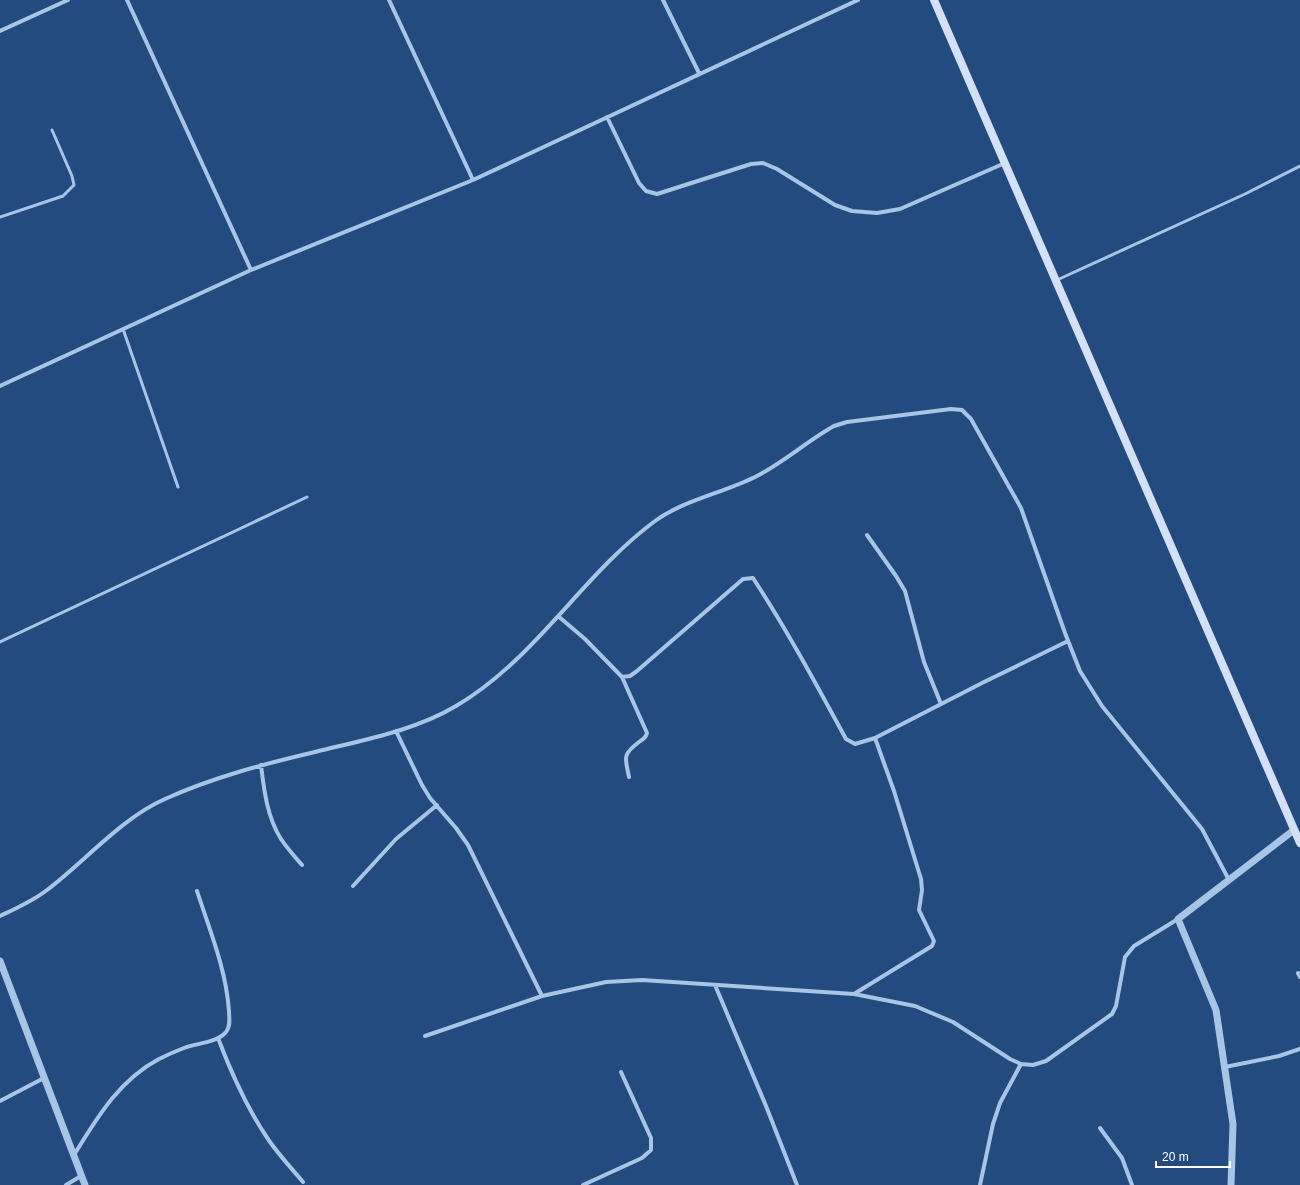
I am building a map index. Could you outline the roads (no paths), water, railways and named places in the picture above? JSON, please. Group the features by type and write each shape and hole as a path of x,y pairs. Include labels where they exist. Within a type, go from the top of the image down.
{"main road":[{"path":"934,0 1300,843"}],"street":[{"path":"0,31 68,0"},
{"path":"127,0 251,270"},
{"path":"389,0 473,180"},
{"path":"663,0 699,73"},
{"path":"0,386 251,270 473,180 699,73 858,0"},
{"path":"607,117 639,183 646,191 657,194 751,164 762,163 777,168 835,205 852,211 877,213 900,209 1005,163"},
{"path":"0,916 26,904 47,890 123,825 161,800 210,780 261,765 396,731 421,722 456,706 495,678 518,658 594,576 646,528 672,511 756,476 834,426 847,422 951,409 962,410 971,419 1021,508 1068,641 1080,670 1102,706 1202,829 1229,880"},
{"path":"866,536 896,576 904,591 924,662 941,704"},
{"path":"622,677 630,676 637,671 743,579 750,577 753,578 780,619 846,739 855,744 876,738 1068,641"},
{"path":"558,616 585,639 622,677 647,733 646,737 627,751 625,755 629,777"},
{"path":"396,731 422,785 468,845 542,996"},
{"path":"854,994 932,946 934,941 919,910 918,904 922,890 921,879 876,738"},
{"path":"261,765 265,798 272,819 281,838 302,866"},
{"path":"352,886 396,839 437,805"},
{"path":"426,1036 542,996 606,982 642,980 854,994 915,1006 953,1022 1010,1059 1021,1064 1033,1065 1046,1061 1106,1020 1116,1006 1125,957 1134,946 1178,919 1294,830"},
{"path":"74,1156 102,1110 128,1081 158,1060 184,1048 218,1038 227,1031 229,1024 227,988 222,964 197,891"},
{"path":"1178,919 1216,1010 1233,1124 1231,1185"},
{"path":"0,961 85,1185"},
{"path":"715,985 766,1106 797,1185"},
{"path":"218,1038 236,1085 252,1114 271,1143 303,1182"},
{"path":"1224,1067 1279,1056 1300,1049"},
{"path":"980,1185 993,1124 1000,1103 1021,1064"},
{"path":"586,1184 642,1158 651,1150 651,1138 621,1072"},
{"path":"0,1101 44,1078"},
{"path":"1100,1128 1122,1158 1132,1185"},
{"path":"66,1185 81,1176"}],"lane":[{"path":"0,217 63,196 74,185 72,176 52,130"},
{"path":"1056,281 1245,194 1300,166"},
{"path":"123,329 178,487"},
{"path":"0,642 307,497"}]}
